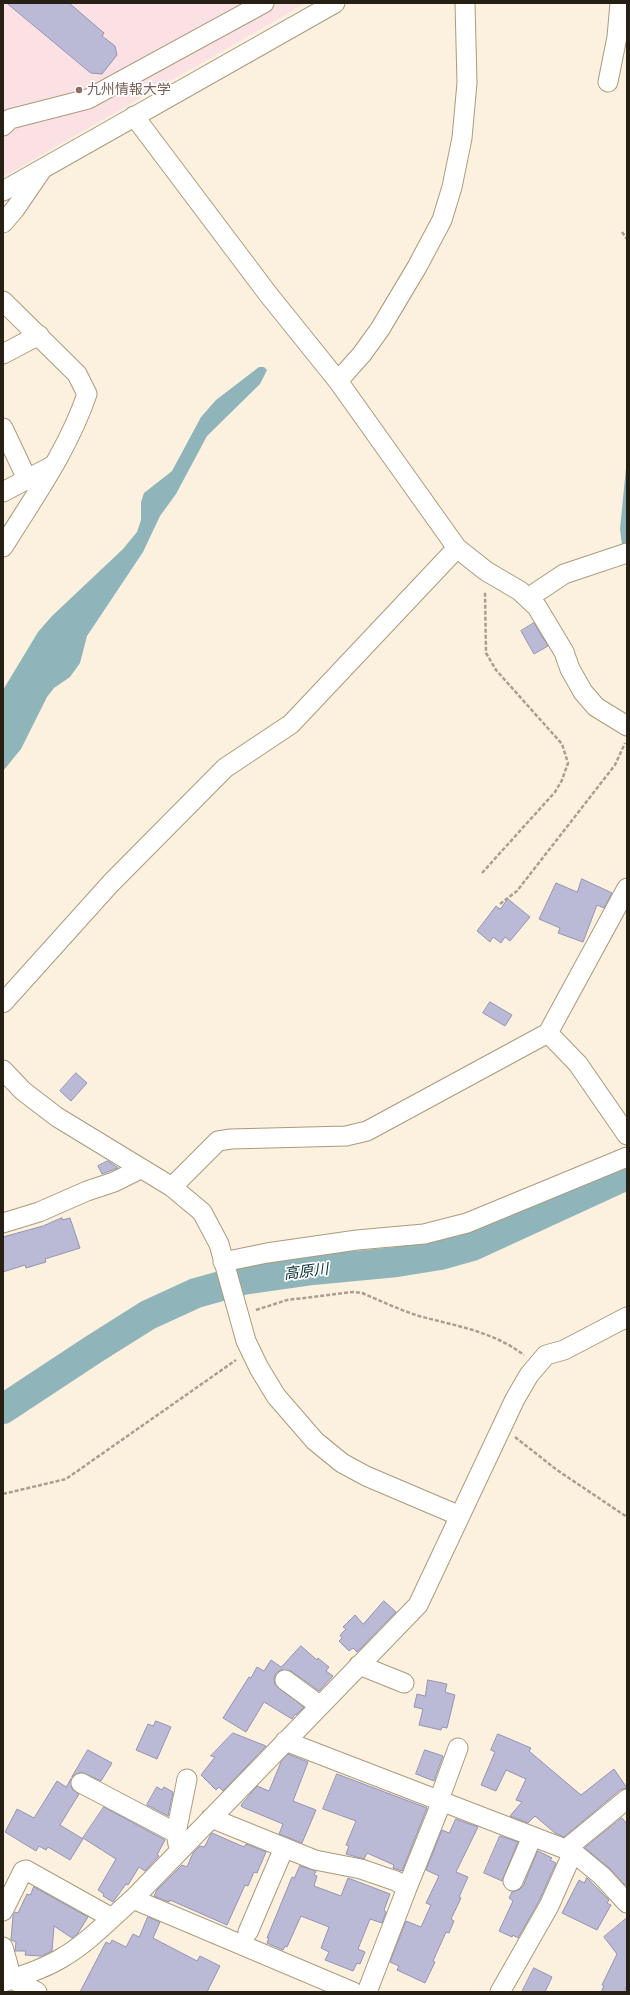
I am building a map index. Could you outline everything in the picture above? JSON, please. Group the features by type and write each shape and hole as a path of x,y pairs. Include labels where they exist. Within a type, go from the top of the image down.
{"street":[{"path":"3,126 10,118 88,99 264,3"},
{"path":"3,191 335,3"},
{"path":"338,381 362,354 380,329 417,267 442,220 452,186 462,138 467,83 465,3"},
{"path":"608,82 617,37 620,3"},
{"path":"134,116 268,294 338,381 457,548 486,571 520,590 537,607 560,646 583,692 596,707 616,718 626,726"},
{"path":"3,223 15,209 43,167"},
{"path":"3,301 77,374 87,394 77,423 56,464 3,547"},
{"path":"3,354 39,335"},
{"path":"3,428 27,479"},
{"path":"3,492 56,464"},
{"path":"3,1003 111,883 225,768 291,724 457,548"},
{"path":"528,598 564,574 627,553"},
{"path":"172,1187 218,1141 231,1139 346,1136 367,1131 465,1077 548,1034 627,888"},
{"path":"548,1034 578,1064 627,1135"},
{"path":"3,1070 23,1091 56,1117 172,1187 202,1212 219,1244 246,1341 276,1396 315,1441 342,1463 366,1476 460,1516"},
{"path":"223,1262 267,1253 357,1240 424,1234 467,1223 627,1157"},
{"path":"3,1223 39,1212 87,1191 114,1182 140,1169"},
{"path":"8,1981 47,1966 66,1955 133,1899 178,1841 211,1818 319,1705 418,1605 503,1428 515,1399 537,1365 546,1355 564,1350 627,1317"},
{"path":"359,1665 404,1683"},
{"path":"285,1680 319,1705"},
{"path":"285,1741 570,1851 602,1876 627,1903"},
{"path":"367,1992 440,1801 458,1748"},
{"path":"178,1841 188,1779"},
{"path":"81,1783 178,1841"},
{"path":"500,1992 549,1906 570,1851 627,1799"},
{"path":"211,1818 315,1860 361,1868 396,1881 407,1888"},
{"path":"513,1881 532,1836"},
{"path":"248,1932 284,1848"},
{"path":"3,1911 23,1871 26,1870 112,1918"},
{"path":"133,1899 353,1992"},
{"path":"3,1947 8,1981"},
{"path":"8,1981 37,1992"}],"path":[{"path":"622,232 627,239"},
{"path":"482,873 555,792 562,780 568,763 562,744 496,670 486,654 486,571"},
{"path":"500,904 517,891 615,765 626,740 626,726"},
{"path":"239,1315 287,1300 353,1292 362,1293 418,1315 485,1333 510,1344 537,1365"},
{"path":"3,1494 66,1478 237,1359"},
{"path":"503,1428 557,1470 627,1517"}],"shaded area":[{"name":"九州情報大学","path":"3,3 306,3 3,177"}],"water":[{"path":"259,367 264,367 267,370 260,384 207,436 176,494 160,516 143,552 87,636 80,663 70,677 54,688 47,697 21,749 3,771 3,690 38,632 52,616 123,549 137,532 141,520 141,502 144,493 172,471 201,417 216,400"},
{"path":"627,458 627,543 622,545 620,529"}],"building":[{"path":"7,3 69,3 104,33 102,36 115,46 117,55 102,74 91,73"},
{"path":"534,623 548,646 534,654 521,631"},
{"path":"582,879 612,893 604,908 597,905 583,942 558,933 560,928 539,919 556,883 577,892"},
{"path":"508,899 530,917 510,941 505,937 501,943 493,937 490,942 477,931 496,906 500,909"},
{"path":"490,1002 512,1015 505,1026 483,1013"},
{"path":"76,1073 87,1083 71,1101 60,1091"},
{"path":"108,1161 118,1168 102,1174 98,1166"},
{"path":"62,1218 62,1220 70,1218 80,1248 45,1259 46,1262 26,1268 25,1265 3,1272 3,1237 43,1226"},
{"path":"384,1601 396,1612 357,1652 353,1648 349,1651 339,1641 342,1638 340,1635 346,1629 343,1627 355,1615 363,1624"},
{"path":"301,1646 317,1660 318,1658 329,1667 326,1671 333,1676 319,1691 291,1671 281,1670 276,1673 274,1678 275,1685 304,1707 296,1715 295,1714 292,1719 264,1702 246,1732 223,1718 257,1667 264,1671 271,1660 281,1667"},
{"path":"428,1680 447,1684 445,1692 455,1695 447,1728 442,1727 441,1730 419,1725 423,1709 414,1707 417,1694 425,1696"},
{"path":"156,1721 171,1727 157,1759 136,1750 148,1724 153,1726"},
{"path":"233,1733 266,1746 223,1791 219,1787 216,1790 201,1775 215,1757 211,1756"},
{"path":"498,1734 531,1748 529,1751 581,1795 614,1769 627,1788 620,1790 564,1837 555,1833 535,1816 528,1823 510,1816 522,1802 516,1800 526,1779 506,1770 496,1791 481,1785 495,1752 491,1750"},
{"path":"88,1750 112,1763 101,1781 81,1772 72,1777"},
{"path":"425,1750 443,1756 434,1781 416,1774"},
{"path":"288,1754 308,1762 293,1801 316,1810 302,1843 279,1834 283,1824 242,1807 241,1805 257,1786 269,1791 281,1762"},
{"path":"337,1774 427,1808 402,1871 393,1868 394,1865 367,1853 364,1859 346,1854 349,1846 346,1845 356,1821 323,1809"},
{"path":"71,1779 72,1789 79,1794 60,1825 83,1839 70,1860 48,1847 46,1850 39,1846 36,1851 5,1832 17,1809 34,1818 57,1781 66,1787"},
{"path":"157,1787 162,1790 164,1787 173,1792 168,1816 147,1805"},
{"path":"104,1807 165,1840 157,1855 159,1856 145,1871 139,1867 128,1885 126,1884 113,1902 103,1896 104,1894 98,1890 116,1859 83,1838"},
{"path":"622,1818 627,1824 627,1883 625,1885 609,1868 585,1848"},
{"path":"456,1819 478,1827 456,1872 468,1877 459,1897 461,1898 451,1919 454,1921 449,1933 446,1932 433,1961 435,1962 425,1983 397,1970 399,1966 390,1962 406,1921 421,1927 431,1905 426,1903 439,1876 426,1870 442,1830 449,1833"},
{"path":"212,1833 244,1847 246,1844 266,1852 257,1873 254,1872 248,1886 245,1885 227,1925 170,1900 169,1902 154,1896 157,1890 182,1865 187,1867 193,1853 200,1846 204,1847"},
{"path":"500,1836 518,1842 502,1881 484,1873"},
{"path":"538,1851 552,1858 550,1860 556,1863 539,1901 518,1938 513,1935 512,1937 499,1931 513,1901 509,1898 512,1892 519,1890 523,1886"},
{"path":"300,1866 316,1871 314,1875 317,1876 314,1886 341,1896 348,1878 390,1894 384,1910 386,1912 382,1923 370,1919 358,1949 365,1952 360,1964 357,1963 353,1971 325,1960 329,1952 321,1948 329,1927 301,1916 287,1947 285,1946 283,1950 267,1943 269,1938 267,1938 292,1877 294,1878"},
{"path":"587,1878 609,1900 607,1903 611,1905 597,1930 562,1913 579,1880 584,1883"},
{"path":"34,1887 88,1917 78,1933 72,1938 54,1926 52,1951 41,1956 25,1955 26,1951 15,1951 16,1942 11,1940 13,1916 15,1912 18,1913 27,1894 30,1895"},
{"path":"148,1917 160,1922 153,1938 197,1961 200,1956 220,1966 207,1992 80,1992 106,1942 110,1944 112,1940 126,1947 133,1934 139,1937"},
{"path":"627,1918 627,1986 624,1992 601,1992 604,1986 602,1985 617,1954 604,1937"},
{"path":"534,1968 552,1977 545,1992 522,1992"}],"waterway":[{"name":"高原川","path":"3,1409 148,1315 196,1293 243,1280 313,1270 397,1262 440,1255 472,1246 627,1175"}],"place":[{"name":"九州情報大学","path":"79,90"}]}
